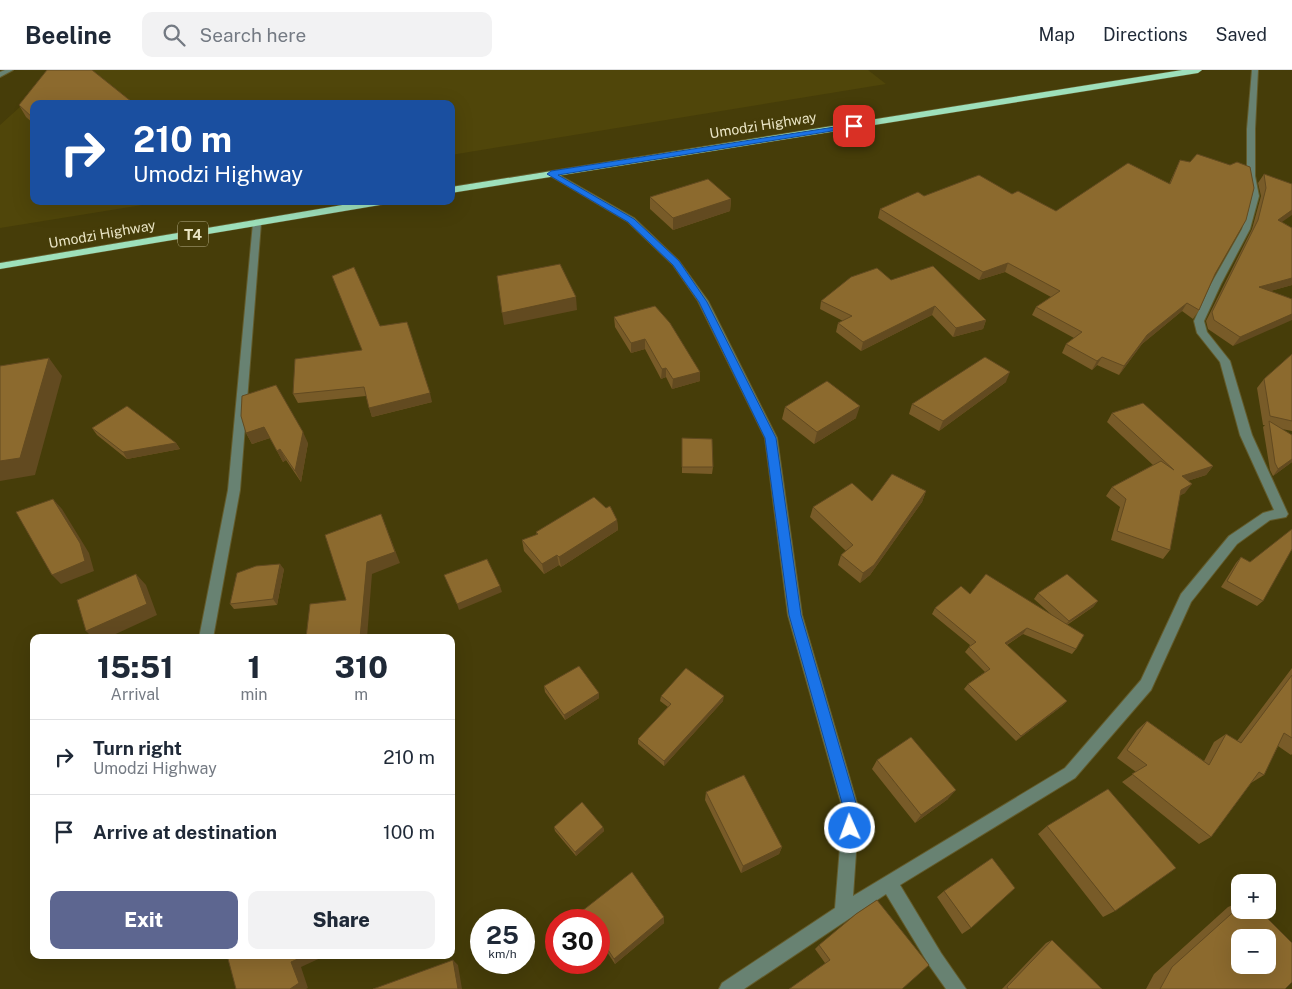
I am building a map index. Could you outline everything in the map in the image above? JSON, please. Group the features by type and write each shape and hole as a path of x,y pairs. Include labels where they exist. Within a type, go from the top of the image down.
{"highway":[{"name":"Umodzi Highway","path":"455,189 1198,70"},
{"name":"Umodzi Highway","path":"0,266 362,205"}],"street":[{"path":"0,75 10,70"},
{"path":"728,989 889,882 1070,774 1146,685 1186,598 1233,540 1267,516 1282,514 1246,435 1225,361 1202,333 1199,321 1216,284 1246,229 1255,196 1251,129 1255,70"},
{"path":"551,174 631,220 676,263 703,302 771,438 795,615 851,810 843,914"},
{"path":"207,634 234,490 256,223"},
{"path":"889,882 935,959 957,989"}],"shaded area":[{"path":"61,70 868,70 886,84 455,154 455,100 30,100 30,205 142,205 0,228 0,125"}],"building":[{"path":"47,70 92,70 130,100 30,100 30,115 19,105"},
{"path":"1197,154 1230,165 1237,162 1250,167 1254,188 1246,220 1215,274 1199,310 1187,303 1147,335 1124,366 1102,357 1097,361 1066,344 1082,332 1036,307 1060,291 1008,263 983,272 880,209 918,192 924,196 979,175 1012,194 1018,191 1056,211 1128,163 1170,184 1180,160 1190,162"},
{"path":"1264,174 1292,184 1292,210 1278,220 1292,228 1292,278 1259,287 1292,299 1292,314 1240,337 1214,320 1212,312 1258,220 1266,188"},
{"path":"708,179 731,199 673,218 650,197"},
{"path":"560,264 576,297 502,313 497,276"},
{"path":"933,266 986,320 956,328 935,306 863,342 838,323 852,316 821,301 851,277 877,268 891,280"},
{"path":"354,267 380,326 407,322 430,393 369,408 364,387 293,394 295,359 362,350 332,276"},
{"path":"655,306 670,323 700,372 673,379 666,368 662,369 645,339 631,343 614,317"},
{"path":"1292,354 1292,421 1270,416 1264,379"},
{"path":"985,357 1010,372 943,421 912,404"},
{"path":"49,358 20,458 0,461 0,366"},
{"path":"827,381 860,406 817,432 785,407"},
{"path":"276,385 303,432 295,471 280,449 277,451 264,427 246,433 241,416 242,396"},
{"path":"1143,403 1213,466 1182,476 1192,484 1181,490 1170,550 1117,531 1126,499 1112,487 1161,461 1174,470 1112,413"},
{"path":"127,406 176,443 123,452 92,428"},
{"path":"1269,421 1292,435 1292,459 1278,469 1275,463"},
{"path":"682,438 712,439 713,467 682,467"},
{"path":"892,474 926,491 874,565 863,573 841,555 853,545 813,507 852,483 872,501"},
{"path":"594,497 606,508 610,506 617,520 559,557 557,555 542,564 522,540 538,534 536,532"},
{"path":"53,499 80,543 85,561 52,575 16,512"},
{"path":"381,514 395,552 367,562 360,634 306,634 310,604 346,600 325,535"},
{"path":"1292,529 1292,549 1263,601 1227,581 1241,557 1250,562"},
{"path":"487,559 500,586 457,604 444,575"},
{"path":"280,564 273,599 230,604 237,573 256,566"},
{"path":"136,574 147,604 86,631 77,600"},
{"path":"986,574 1084,635 1076,649 1027,628 1005,643 1067,701 1021,736 968,684 990,669 969,647 976,642 935,608 961,586 970,594"},
{"path":"1067,574 1098,601 1069,621 1038,593"},
{"path":"579,666 599,693 564,715 544,686"},
{"path":"686,668 724,696 664,761 638,739 671,704 661,696"},
{"path":"1292,675 1292,738 1284,733 1264,775 1259,772 1211,837 1132,774 1147,765 1127,750 1147,721 1209,765 1226,734 1241,743"},
{"path":"911,737 956,790 921,815 877,760"},
{"path":"744,775 782,847 743,866 706,792"},
{"path":"1108,789 1176,868 1115,911 1047,826"},
{"path":"582,802 603,827 575,852 554,827"},
{"path":"992,858 1015,888 971,928 944,891"},
{"path":"632,872 664,917 614,959 610,953 610,909 585,909"},
{"path":"877,900 929,965 902,989 789,989 830,960 819,945 856,914"},
{"path":"1231,914 1231,919 1268,919 1292,943 1292,982 1285,989 1160,989 1172,967"},
{"path":"1052,940 1102,989 1008,989 1007,987"},
{"path":"228,959 298,959 291,962 299,983 290,989 236,989"},
{"path":"453,960 458,989 373,989"}],"route":[{"path":"850,828 851,810 795,615 771,438 722,337 703,302 676,263 631,220 551,174 854,126"}]}
